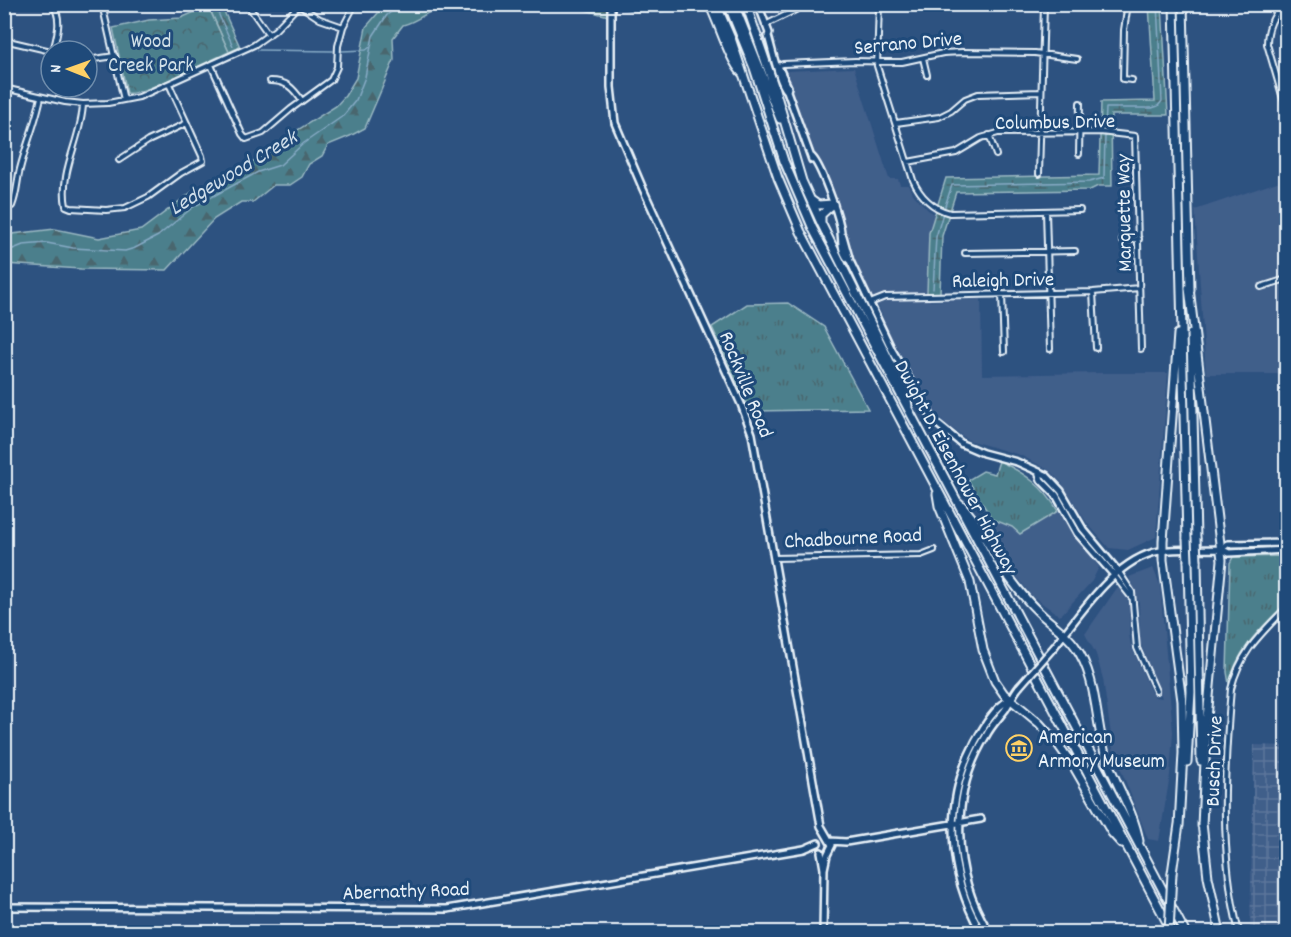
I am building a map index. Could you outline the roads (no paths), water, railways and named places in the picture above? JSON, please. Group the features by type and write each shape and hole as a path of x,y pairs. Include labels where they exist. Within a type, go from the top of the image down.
{"highway":[{"name":"Dwight D. Eisenhower Highway","path":"728,4 742,35 777,144 800,202 829,263 1185,933"},
{"path":"735,4 809,199 906,394 909,411"},
{"path":"746,4 774,86 793,152"},
{"path":"1171,933 1172,873 1190,724 1174,4"},
{"path":"1183,4 1202,826 1210,888 1220,933"},
{"name":"Dwight D. Eisenhower Highway","path":"713,5 732,41 767,150 801,232 1171,933"},
{"path":"809,199 818,205 833,204"},
{"path":"822,225 821,215 833,204"},
{"path":"1190,288 1221,549 1207,718 1202,826"},
{"path":"1179,826 1183,753 1182,701 1163,551 1181,305"},
{"path":"935,485 939,506 970,582 986,661 995,681 1010,699 1039,723 1062,749 1113,833 1130,854"},
{"path":"956,500 967,509 1016,587 1035,609 1076,647 1089,673 1103,746 1135,826 1140,849"}],"main road":[{"name":"Rockville Road","path":"611,4 610,87 615,123 747,419 756,449 821,826 820,851"},
{"path":"756,4 778,66 778,74 833,204 846,257 922,403 943,431 962,444 1017,462 1039,474 1046,475 1061,491 1083,529 1116,573"},
{"path":"1221,549 1228,544 1287,543"},
{"path":"981,933 965,899 954,851 956,823 965,790 975,759 995,717 1007,708 1010,699 1019,687 1116,573 1142,556 1163,551 1221,549 1229,553 1287,550"},
{"path":"829,840 846,842 981,819"},
{"path":"956,823 963,874 970,898 989,933"},
{"name":"Rockville Road","path":"821,826 829,840 830,850"},
{"name":"Abernathy Road","path":"4,907 447,909 804,849 829,840"},
{"path":"824,869 830,850 846,842"},
{"name":"Abernathy Road","path":"804,849 830,850"},
{"path":"820,851 824,869 823,933"}],"street":[{"path":"52,4 57,12 58,27 55,39"},
{"path":"247,4 269,35"},
{"path":"210,65 242,135 246,139 263,133 302,101 326,85 334,74 343,27 355,4"},
{"path":"765,25 808,4"},
{"path":"879,4 877,62 916,187 936,208 950,213 1080,210"},
{"path":"966,4 1090,7"},
{"path":"1128,4 1124,30 1124,79 1132,80"},
{"path":"1284,4 1278,10 1270,26 1267,44 1270,60 1287,109"},
{"path":"53,99 83,104 124,100 152,92 254,45 286,21 299,5 320,19 343,27"},
{"path":"104,6 124,100"},
{"path":"1039,174 1044,6"},
{"path":"4,40 39,48"},
{"name":"Serrano Drive","path":"778,66 855,61 902,62 962,52 1077,58"},
{"path":"99,58 115,56"},
{"path":"923,58 927,75"},
{"path":"270,81 287,84 294,89 302,101"},
{"path":"83,104 81,126 71,155 67,178 66,206 106,210 125,208 137,204 181,173 203,161 169,84"},
{"path":"4,88 39,97"},
{"path":"896,123 939,117 951,111 965,99 978,94 1040,92"},
{"path":"4,207 12,206 14,201 20,166 40,99"},
{"path":"1080,103 1080,154"},
{"path":"119,160 148,141 187,123"},
{"name":"Columbus Drive","path":"908,162 956,153 989,135 1100,132 1135,136"},
{"path":"989,135 996,155"},
{"name":"Marquette Way","path":"1135,136 1141,349"},
{"path":"1046,211 1050,349"},
{"path":"1122,240 1139,239"},
{"path":"966,253 1075,251"},
{"path":"1261,287 1287,279"},
{"name":"Raleigh Drive","path":"869,303 885,297 1093,292 1139,288"},
{"path":"1093,292 1096,348"},
{"path":"1002,294 1004,352"},
{"name":"Chadbourne Road","path":"774,558 921,555 934,550"},
{"path":"1116,573 1132,592 1137,648 1156,691"},
{"name":"Busch Drive","path":"1239,933 1230,889 1226,842 1231,689 1237,669 1248,648 1287,608"}],"waterway":[{"path":"214,4 233,46"},
{"name":"Ledgewood Creek","path":"4,247 13,249 23,245 47,243 73,248 125,251 158,236 193,207 258,172 280,165 304,143 343,116 356,100 365,77 373,36 387,15 402,4"},
{"name":"Ledgewood Creek","path":"602,4 648,12 670,11 693,4"},
{"path":"1105,130 1106,108 1152,108 1158,106 1162,101 1157,4"},
{"path":"342,51 366,50 370,47"},
{"path":"258,50 333,51"},
{"path":"944,209 952,185 1089,182 1104,178 1105,135"},
{"path":"933,289 936,237 943,213"}],"place":[{"name":"American Armory Museum","path":"1019,748"}],"park label":[{"name":"Wood Creek Park","path":"151,52"}]}
